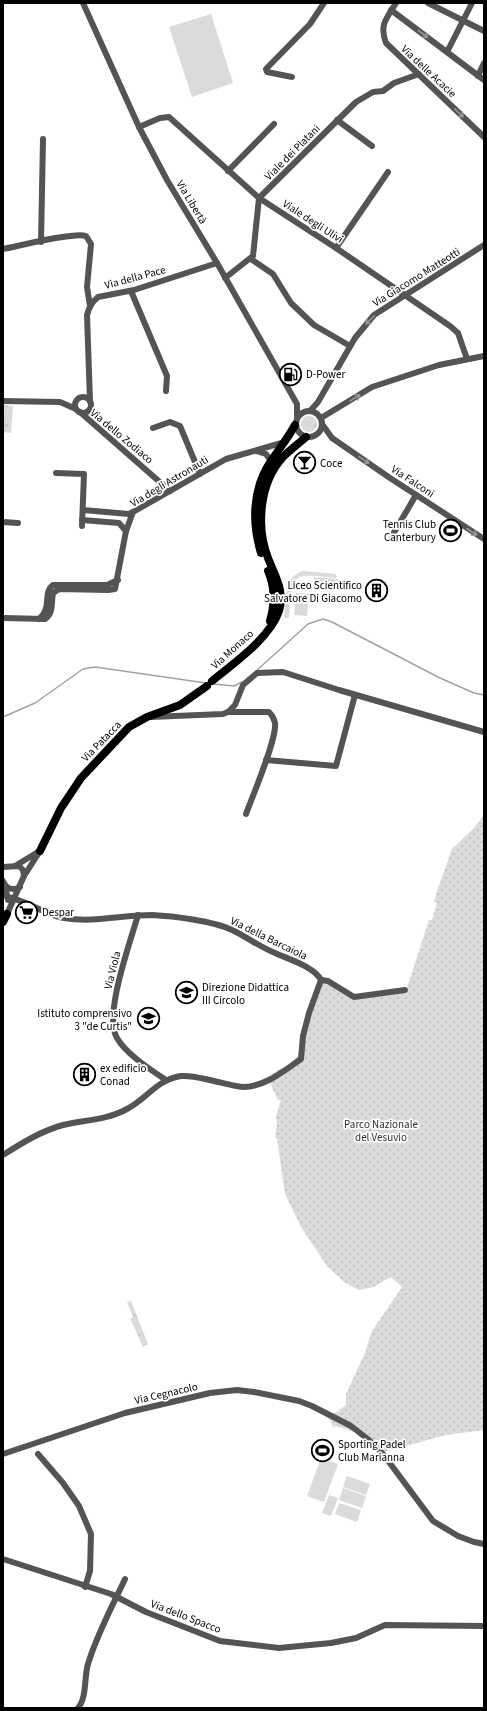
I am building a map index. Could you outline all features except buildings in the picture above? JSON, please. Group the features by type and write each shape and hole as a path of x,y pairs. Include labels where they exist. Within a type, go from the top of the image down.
{"main road":[{"path":"266,632 273,613 274,591 272,580 257,540 254,512 260,485 271,461 295,425"},
{"path":"266,632 278,611 280,590 278,579 268,558 264,542 261,512 263,498 268,480 274,468 282,457 306,437"},
{"name":"Via Monaco","path":"209,683 258,641 266,632"},
{"name":"Via Patacca","path":"40,851 61,808 81,778 129,727 148,717 180,705 209,683"},
{"path":"3,922 7,914"}],"street":[{"name":"Via Libertà","path":"83,3 139,127 167,180 217,262 297,404 297,416"},
{"path":"292,77 267,72 266,69 304,30 324,3"},
{"name":"Via delle Acacie","path":"396,3 382,28 386,42 484,137"},
{"path":"428,3 484,30"},
{"path":"447,52 472,3"},
{"path":"392,10 484,80"},
{"path":"478,76 484,63"},
{"name":"Viale dei Platani","path":"259,198 356,102 373,92 384,91 394,83 419,74"},
{"name":"Viale degli Ulivi","path":"139,127 160,118 169,117 259,198 396,288 405,296 455,330 467,359"},
{"path":"337,120 372,146"},
{"path":"228,171 274,124"},
{"path":"41,242 43,139"},
{"path":"336,248 388,172"},
{"path":"225,278 253,256 259,198"},
{"path":"3,249 80,235 88,238 91,244 87,287 90,306 87,315 90,409 93,424"},
{"name":"Via Giacomo Matteotti","path":"310,410 318,402 350,346 364,325 374,315 484,246"},
{"path":"251,259 273,274 291,303 314,325 350,346"},
{"name":"Via della Pace","path":"90,306 98,297 131,291 217,262"},
{"path":"131,291 167,376 166,391"},
{"path":"322,421 372,388 439,365 484,356"},
{"path":"90,383 75,404 78,411 87,412 90,409"},
{"path":"60,402 78,398 87,398 90,401"},
{"name":"Via dello Zodiaco","path":"3,401 60,402 78,411 170,491"},
{"path":"297,404 316,412 322,421 320,431 314,436 306,437 298,432 295,425 297,416 304,411 310,410"},
{"name":"Via Falconi","path":"322,421 332,438 484,539"},
{"path":"153,428 170,422 180,426 200,474"},
{"name":"Via Falconi","path":"314,436 332,438"},
{"name":"Via degli Astronauti","path":"3,618 45,619 50,614 53,593 55,590 65,588 115,589 118,580 126,531 133,512 226,459 285,442"},
{"path":"255,451 266,454 271,461"},
{"path":"56,473 84,474 82,523 119,523 126,531"},
{"path":"392,536 416,495"},
{"path":"83,510 133,512"},
{"path":"110,522 108,515 113,512"},
{"path":"3,522 18,523"},
{"path":"228,712 235,705 244,685 257,673 283,672 355,695 484,732"},
{"path":"266,760 336,766 355,695"},
{"path":"148,717 223,714 228,712 269,712 273,716 275,724 271,746 246,814"},
{"path":"3,873 7,868 40,851"},
{"name":"Via Patacca","path":"7,914 24,876 40,851"},
{"path":"3,867 13,866 21,868 24,876"},
{"path":"3,882 13,889 20,887"},
{"path":"3,882 7,898 7,914"},
{"name":"Via della Barcaiola","path":"7,898 15,898 56,917 102,920 138,915 172,917 217,925 232,930 271,952 297,962 314,971 321,980 328,982 354,997 405,990"},
{"name":"Via Viola","path":"138,915 121,971 113,1028 116,1038 131,1054 166,1080"},
{"path":"3,1155 43,1132 61,1126 111,1116 126,1110 138,1103 166,1080 183,1076 244,1087 260,1084 275,1078 301,1059 309,1013 321,980"},
{"name":"Via Cegnacolo","path":"3,1454 125,1413 210,1393 237,1390 254,1392 312,1406 351,1426 383,1454 433,1521 458,1536 484,1544"},
{"path":"38,1454 63,1483 79,1506 91,1534 90,1571 85,1587"},
{"path":"3,1559 85,1587 111,1594 117,1598"},
{"path":"78,1708 82,1701 87,1668 92,1652 125,1579"},
{"name":"Via dello Spacco","path":"117,1598 146,1612 220,1641 278,1648 331,1643 356,1638 385,1625 484,1626"}],"green space":[{"path":"211,14 233,83 192,97 169,27"},
{"path":"3,405 13,406 11,433 3,432"},
{"path":"309,416 316,421 317,424 312,431 309,432 302,427 301,424 306,417"},
{"path":"304,571 336,574 336,578 309,576 296,579 291,592 289,618 284,618 289,583 297,573"},
{"path":"314,577 338,579 336,590 313,587"},
{"path":"296,593 309,594 307,616 294,615"},
{"name":"Parco Nazionale del Vesuvio","path":"484,815 484,1430 446,1435 380,1453 363,1435 336,1426 333,1427 328,1415 337,1412 346,1405 346,1394 365,1353 372,1331 402,1287 391,1277 373,1287 359,1290 344,1282 327,1266 301,1227 285,1194 277,1139 275,1137 277,1125 276,1116 281,1100 278,1100 270,1083 272,1074 281,1068 283,1069 300,1053 319,981 331,984 357,995 407,988 429,920 432,920 437,903 434,902 437,891 452,849 473,829"},
{"path":"131,1301 148,1344 143,1347 130,1318 133,1317 127,1302"},
{"path":"321,1458 338,1464 324,1502 307,1496"},
{"path":"347,1476 370,1484 366,1495 343,1487"},
{"path":"343,1488 366,1496 362,1508 339,1500"},
{"path":"329,1495 338,1498 331,1516 322,1513"},
{"path":"339,1503 361,1510 357,1522 335,1514"}],"waterway":[{"path":"256,671 308,624 323,619 332,622 440,678 474,693 484,695"},
{"path":"3,717 35,703 83,669 95,667 206,683"},
{"path":"213,684 234,686 242,682"}],"place":[{"name":"D-Power","path":"290,374"},
{"name":"Coce","path":"304,463"},
{"name":"Tennis Club Canterbury","path":"451,530"},
{"name":"Liceo Scientifico Salvatore Di Giacomo","path":"377,591"},
{"name":"Despar","path":"26,912"},
{"name":"Direzione Didattica III Circolo","path":"186,993"},
{"name":"Istituto comprensivo 3 \"de Curtis\"","path":"148,1019"},
{"name":"ex edificio Conad","path":"84,1074"},
{"name":"Sporting Padel Club Marianna","path":"322,1450"}]}
